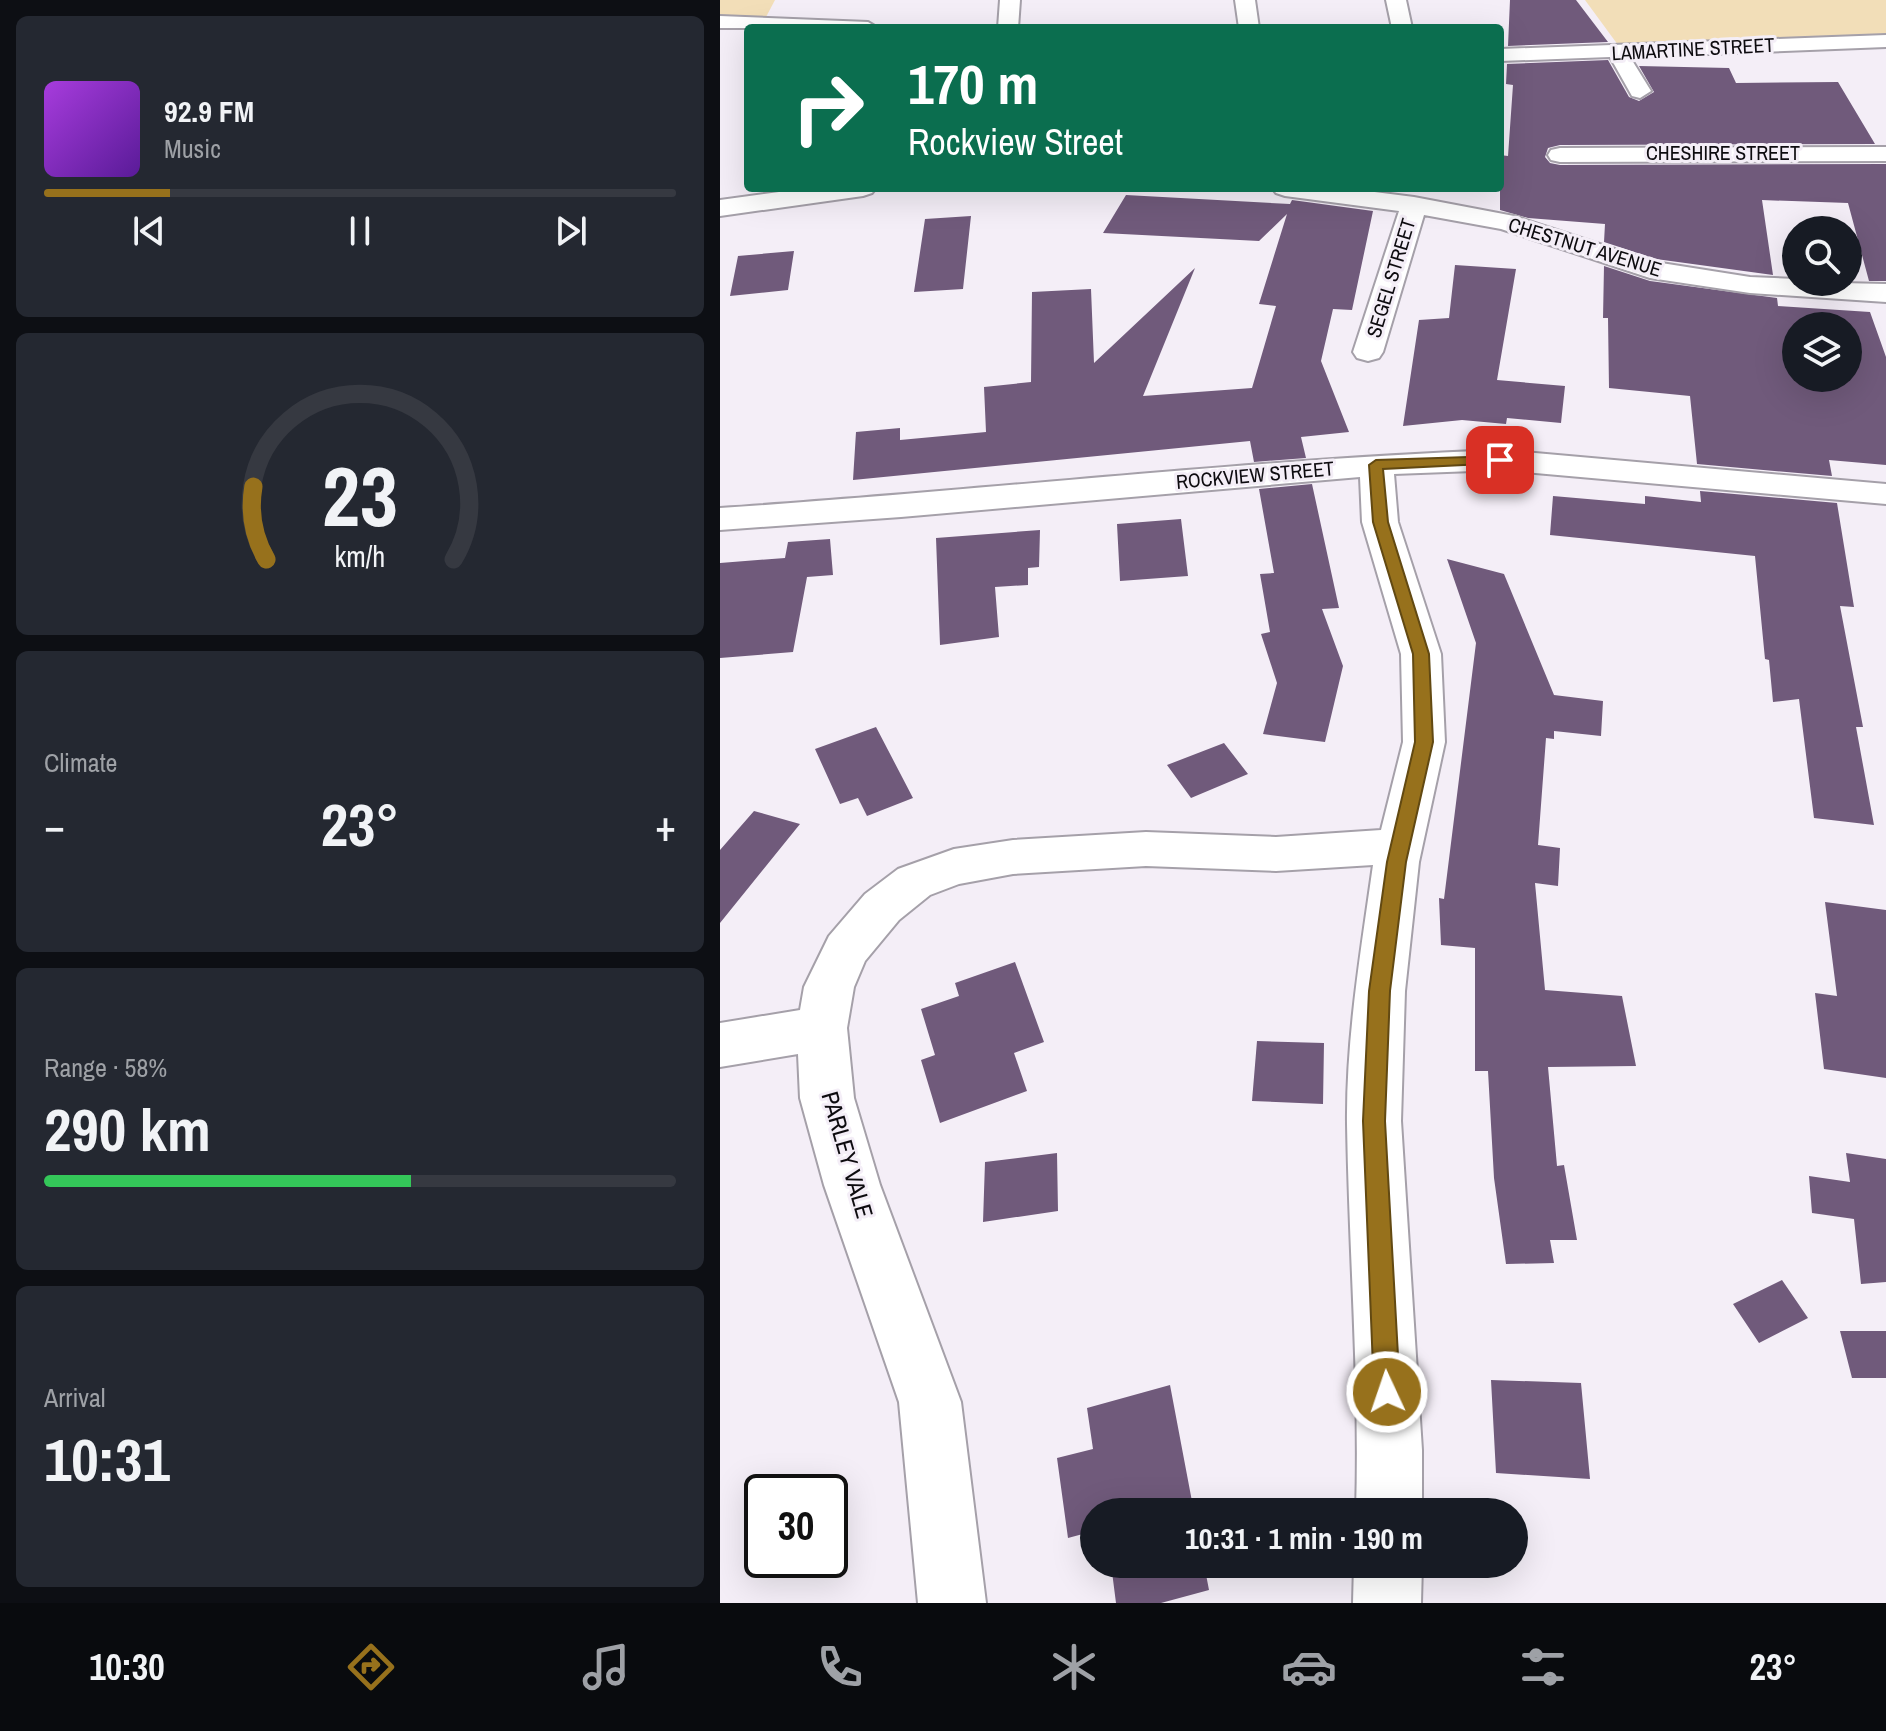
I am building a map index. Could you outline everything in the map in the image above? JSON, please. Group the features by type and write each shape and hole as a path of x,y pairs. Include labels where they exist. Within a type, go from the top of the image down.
{"street":[{"path":"1008,24 1010,0"},
{"path":"1245,0 1248,24"},
{"path":"1396,0 1401,24"},
{"path":"720,22 829,18 852,24"},
{"name":"LAMARTINE STREET","path":"1504,55 1886,41"},
{"path":"1617,52 1640,91"},
{"name":"CHESHIRE STREET","path":"1560,155 1886,154"},
{"path":"720,208 834,192"},
{"name":"CHESTNUT AVENUE","path":"1346,192 1535,230 1650,270 1750,285 1886,293"},
{"name":"SEGEL STREET","path":"1368,352 1414,205"},
{"name":"ROCKVIEW STREET","path":"720,519 901,507 1376,465 1500,460 1626,469 1885,497"},
{"path":"1376,465 1380,522 1421,654 1424,742 1400,846 1380,991 1374,1121 1390,1450 1389,1498"},
{"name":"PARLEY VALE","path":"952,1603 930,1402 852,1185 827,1098 822,1028 829,987 846,950 882,907 914,882 954,867 1013,857 1146,849 1276,854 1400,846"},
{"path":"720,1045 822,1028"},
{"path":"1387,1603 1388,1578"}],"shaded area":[{"path":"720,0 775,0 766,17 720,15"},
{"path":"1585,0 1886,0 1886,34 1618,45"}],"building":[{"path":"1510,0 1576,0 1608,42 1508,46"},
{"path":"1608,60 1629,97 1639,101 1654,92 1639,66 1729,68 1736,83 1838,82 1875,144 1560,145 1548,148 1545,157 1550,163 1560,165 1886,164 1886,281 1869,281 1862,255 1862,216 1852,216 1848,203 1762,200 1773,275 1656,259 1604,242 1605,224 1528,218 1500,210 1513,85 1506,84 1507,64"},
{"path":"1126,195 1290,204 1292,200 1373,211 1352,310 1333,309 1321,361 1349,432 1301,437 1306,458 1254,462 1250,441 853,480 856,432 900,428 900,440 986,432 984,387 1031,382 1032,292 1091,289 1094,363 1195,268 1143,396 1252,388 1276,306 1259,304 1287,214 1259,241 1103,233"},
{"path":"971,216 963,289 914,292 925,219"},
{"path":"794,251 788,290 730,296 738,256"},
{"path":"1455,265 1516,269 1497,380 1565,386 1561,423 1507,418 1506,424 1462,420 1403,426 1419,320 1449,318"},
{"path":"1604,266 1650,281 1777,298 1778,306 1870,312 1886,357 1886,465 1829,460 1832,476 1697,464 1690,396 1609,388 1608,318 1603,318"},
{"path":"1312,484 1339,608 1322,609 1343,666 1325,742 1263,734 1277,683 1261,634 1270,632 1260,574 1274,573 1259,489"},
{"path":"1700,491 1837,503 1854,607 1840,606 1863,727 1856,727 1874,825 1814,818 1799,699 1773,702 1769,660 1765,659 1755,556 1550,535 1553,496 1645,504 1645,496 1701,502"},
{"path":"1181,519 1188,576 1120,581 1117,524"},
{"path":"1040,530 1039,567 1028,568 1028,585 995,587 999,637 940,645 936,538"},
{"path":"830,539 833,575 807,577 793,652 720,658 720,563 785,558 788,542"},
{"path":"1447,559 1504,574 1554,695 1603,701 1601,736 1554,731 1554,739 1546,738 1538,845 1560,848 1558,886 1535,883 1545,990 1622,996 1636,1066 1548,1067 1557,1166 1564,1165 1577,1240 1550,1240 1554,1263 1506,1264 1494,1178 1488,1071 1475,1071 1475,948 1441,945 1439,898 1444,899 1476,643"},
{"path":"876,727 913,798 867,816 858,798 840,804 815,749"},
{"path":"1224,743 1248,774 1191,798 1167,765"},
{"path":"754,811 800,824 720,923 720,850"},
{"path":"1825,902 1886,910 1886,1078 1824,1069 1815,993 1837,996"},
{"path":"1015,962 1044,1042 1014,1053 1027,1091 940,1123 921,1060 935,1055 921,1009 959,996 955,983"},
{"path":"1257,1041 1324,1043 1323,1104 1252,1101"},
{"path":"1057,1153 1058,1211 983,1222 985,1162"},
{"path":"1846,1153 1886,1159 1886,1282 1861,1284 1854,1219 1812,1213 1809,1176 1850,1182"},
{"path":"1782,1280 1808,1318 1759,1343 1733,1304"},
{"path":"1840,1331 1886,1331 1886,1378 1852,1378"},
{"path":"1491,1380 1581,1383 1590,1479 1496,1473"},
{"path":"1170,1385 1191,1498 1080,1498 1080,1535 1068,1538 1057,1458 1093,1449 1087,1408"},
{"path":"1113,1578 1207,1578 1209,1590 1161,1603 1116,1603"}],"route":[{"path":"1387,1392 1374,1121 1380,991 1396,862 1424,742 1421,654 1380,522 1376,465 1500,460"}]}
